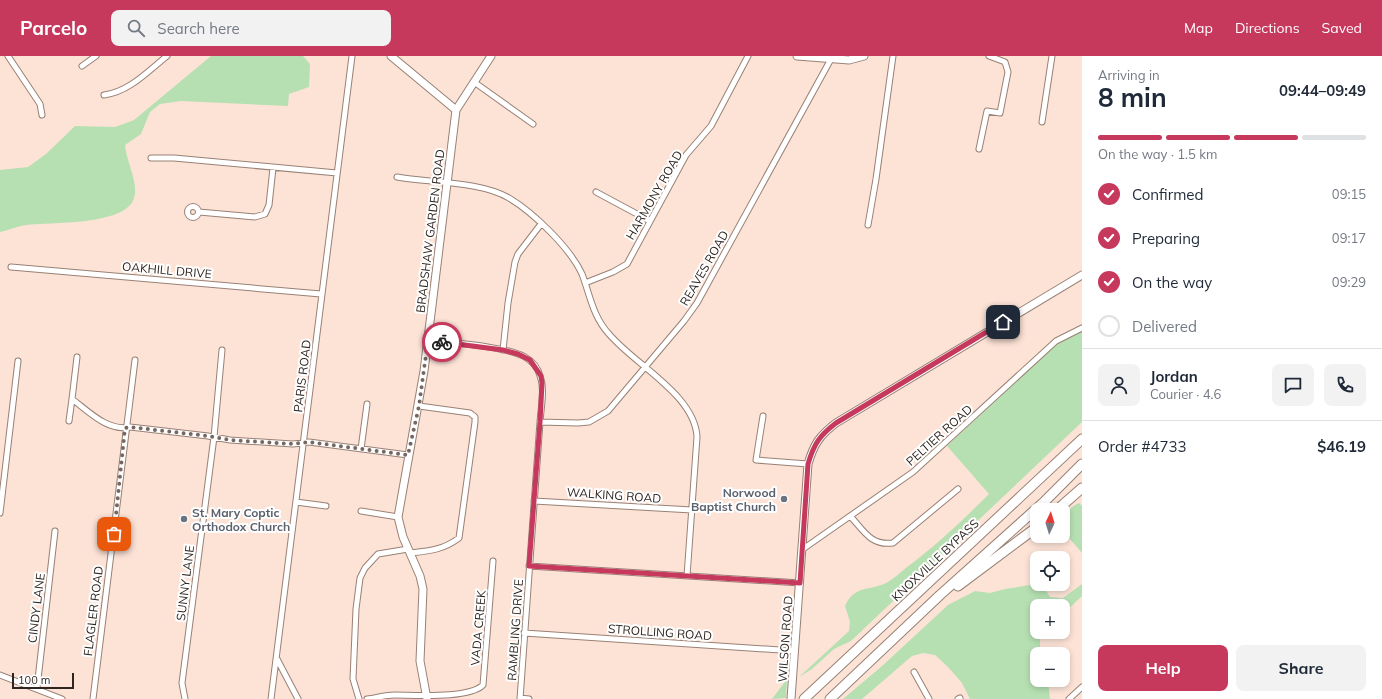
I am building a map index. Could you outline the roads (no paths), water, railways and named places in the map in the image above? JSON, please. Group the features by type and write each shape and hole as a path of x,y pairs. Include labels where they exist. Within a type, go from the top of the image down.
{"highway":[{"name":"KNOXVILLE BYPASS","path":"804,699 1082,439"},
{"path":"830,699 940,595 1045,501 1082,464"},
{"path":"1065,503 1082,488"},
{"path":"940,595 957,587 1030,531"}],"street":[{"path":"8,56 40,104 42,115"},
{"path":"82,66 96,56"},
{"path":"104,95 120,92 167,56"},
{"name":"PARIS ROAD","path":"271,699 352,56"},
{"path":"391,56 456,110"},
{"name":"BRADSHAW GARDEN ROAD","path":"427,698 420,661 423,588 398,517 408,455 419,406 456,110 491,56"},
{"name":"HARMONY ROAD","path":"585,283 613,272 627,264 686,155 711,126 748,56"},
{"path":"797,56 849,60 864,56"},
{"path":"868,225 893,56"},
{"path":"979,149 987,110 1000,113 1008,72 1005,62 989,56"},
{"path":"1042,122 1052,56"},
{"name":"REAVES ROAD","path":"540,422 589,422 608,411 684,321 697,303 831,59"},
{"path":"474,82 533,124"},
{"path":"151,158 174,158 337,173"},
{"path":"199,212 255,217 265,214 269,205 274,168"},
{"path":"397,176 447,183 499,194 510,199 541,224 568,252 578,268 585,283 592,306 603,327 617,343 681,401 695,423 697,437 687,576"},
{"path":"596,192 650,221"},
{"path":"503,350 515,262 521,248 541,224"},
{"name":"OAKHILL DRIVE","path":"12,267 321,294"},
{"name":"WILSON ROAD","path":"791,699 808,464 813,448 822,433 836,423 1082,275"},
{"name":"PELTIER ROAD","path":"803,549 851,517 913,472 1056,341 1082,328"},
{"name":"RAMBLING DRIVE","path":"428,340 503,350 524,356 535,365 542,383 520,699"},
{"name":"SUNNY LANE","path":"185,699 182,683 214,437 222,350"},
{"path":"69,421 77,357"},
{"name":"FLAGLER ROAD","path":"92,699 120,484 125,428 135,360"},
{"path":"0,513 18,361"},
{"path":"72,399 112,426 238,441 309,442 408,455"},
{"path":"361,449 367,404"},
{"path":"359,699 353,679 356,609 360,578 365,568 378,554 409,551 435,551 449,546 459,538 475,417 465,412 419,406"},
{"path":"763,416 756,460 808,464"},
{"path":"851,517 874,541 883,544 892,543 958,489"},
{"name":"WALKING ROAD","path":"534,501 692,510"},
{"path":"296,502 326,506"},
{"path":"361,512 398,517"},
{"name":"CINDY LANE","path":"37,688 55,531"},
{"name":"VADA CREEK","path":"427,698 450,697 474,693 483,685 494,561"},
{"path":"529,566 800,583"},
{"name":"STROLLING ROAD","path":"524,633 795,651"},
{"path":"277,659 298,699"},
{"path":"914,672 929,699"},
{"path":"0,675 37,688 62,699"},
{"path":"1070,699 1082,687"},
{"path":"367,699 393,695 427,698"},
{"path":"520,699 529,699"}],"place":[{"name":"Norwood Baptist Church","path":"784,499"},
{"name":"St. Mary Coptic Orthodox Church","path":"184,519"}]}
